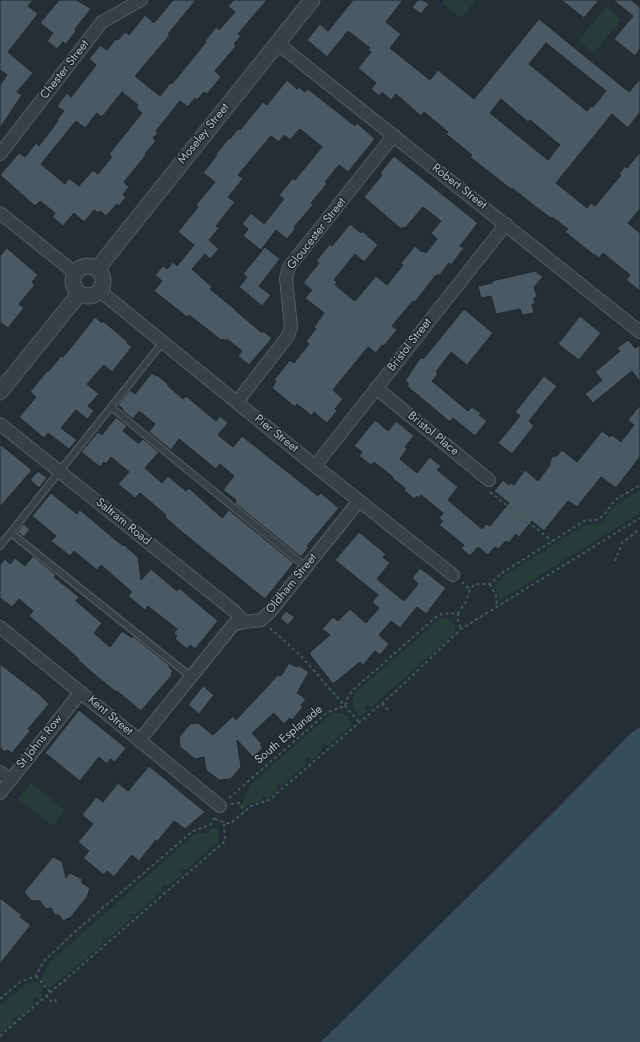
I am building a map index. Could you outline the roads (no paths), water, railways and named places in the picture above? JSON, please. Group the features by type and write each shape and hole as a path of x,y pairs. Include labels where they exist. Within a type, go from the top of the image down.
{"street":[{"name":"Chester Street","path":"0,154 102,22 141,0"},
{"name":"Moseley Street","path":"97,269 312,0"},
{"name":"Robert Street","path":"277,43 640,332"},
{"name":"Gloucester Street","path":"237,402 288,336 291,327 286,278 289,267 394,135"},
{"path":"0,213 75,273"},
{"name":"Bristol Street","path":"315,466 506,224"},
{"path":"93,266 103,277 103,287 92,296 83,296 76,290 73,282 75,273 83,267 93,266"},
{"name":"Pier Street","path":"100,291 315,466 453,575"},
{"path":"0,392 79,294"},
{"name":"Bristol Place","path":"376,388 489,480"},
{"name":"Saltram Road","path":"0,424 234,611 244,622"},
{"name":"Oldham Street","path":"139,741 190,676 233,625 261,620 270,612 359,501"},
{"name":"Kent Street","path":"0,626 220,806"},
{"name":"St Johns Row","path":"0,793 81,692"},
{"path":"0,772 10,780"}],"lane":[{"path":"0,546 163,342"},
{"path":"111,407 306,567"},
{"path":"11,533 190,676"}],"water":[{"path":"640,727 640,1042 321,1042 559,807 631,733"}]}
